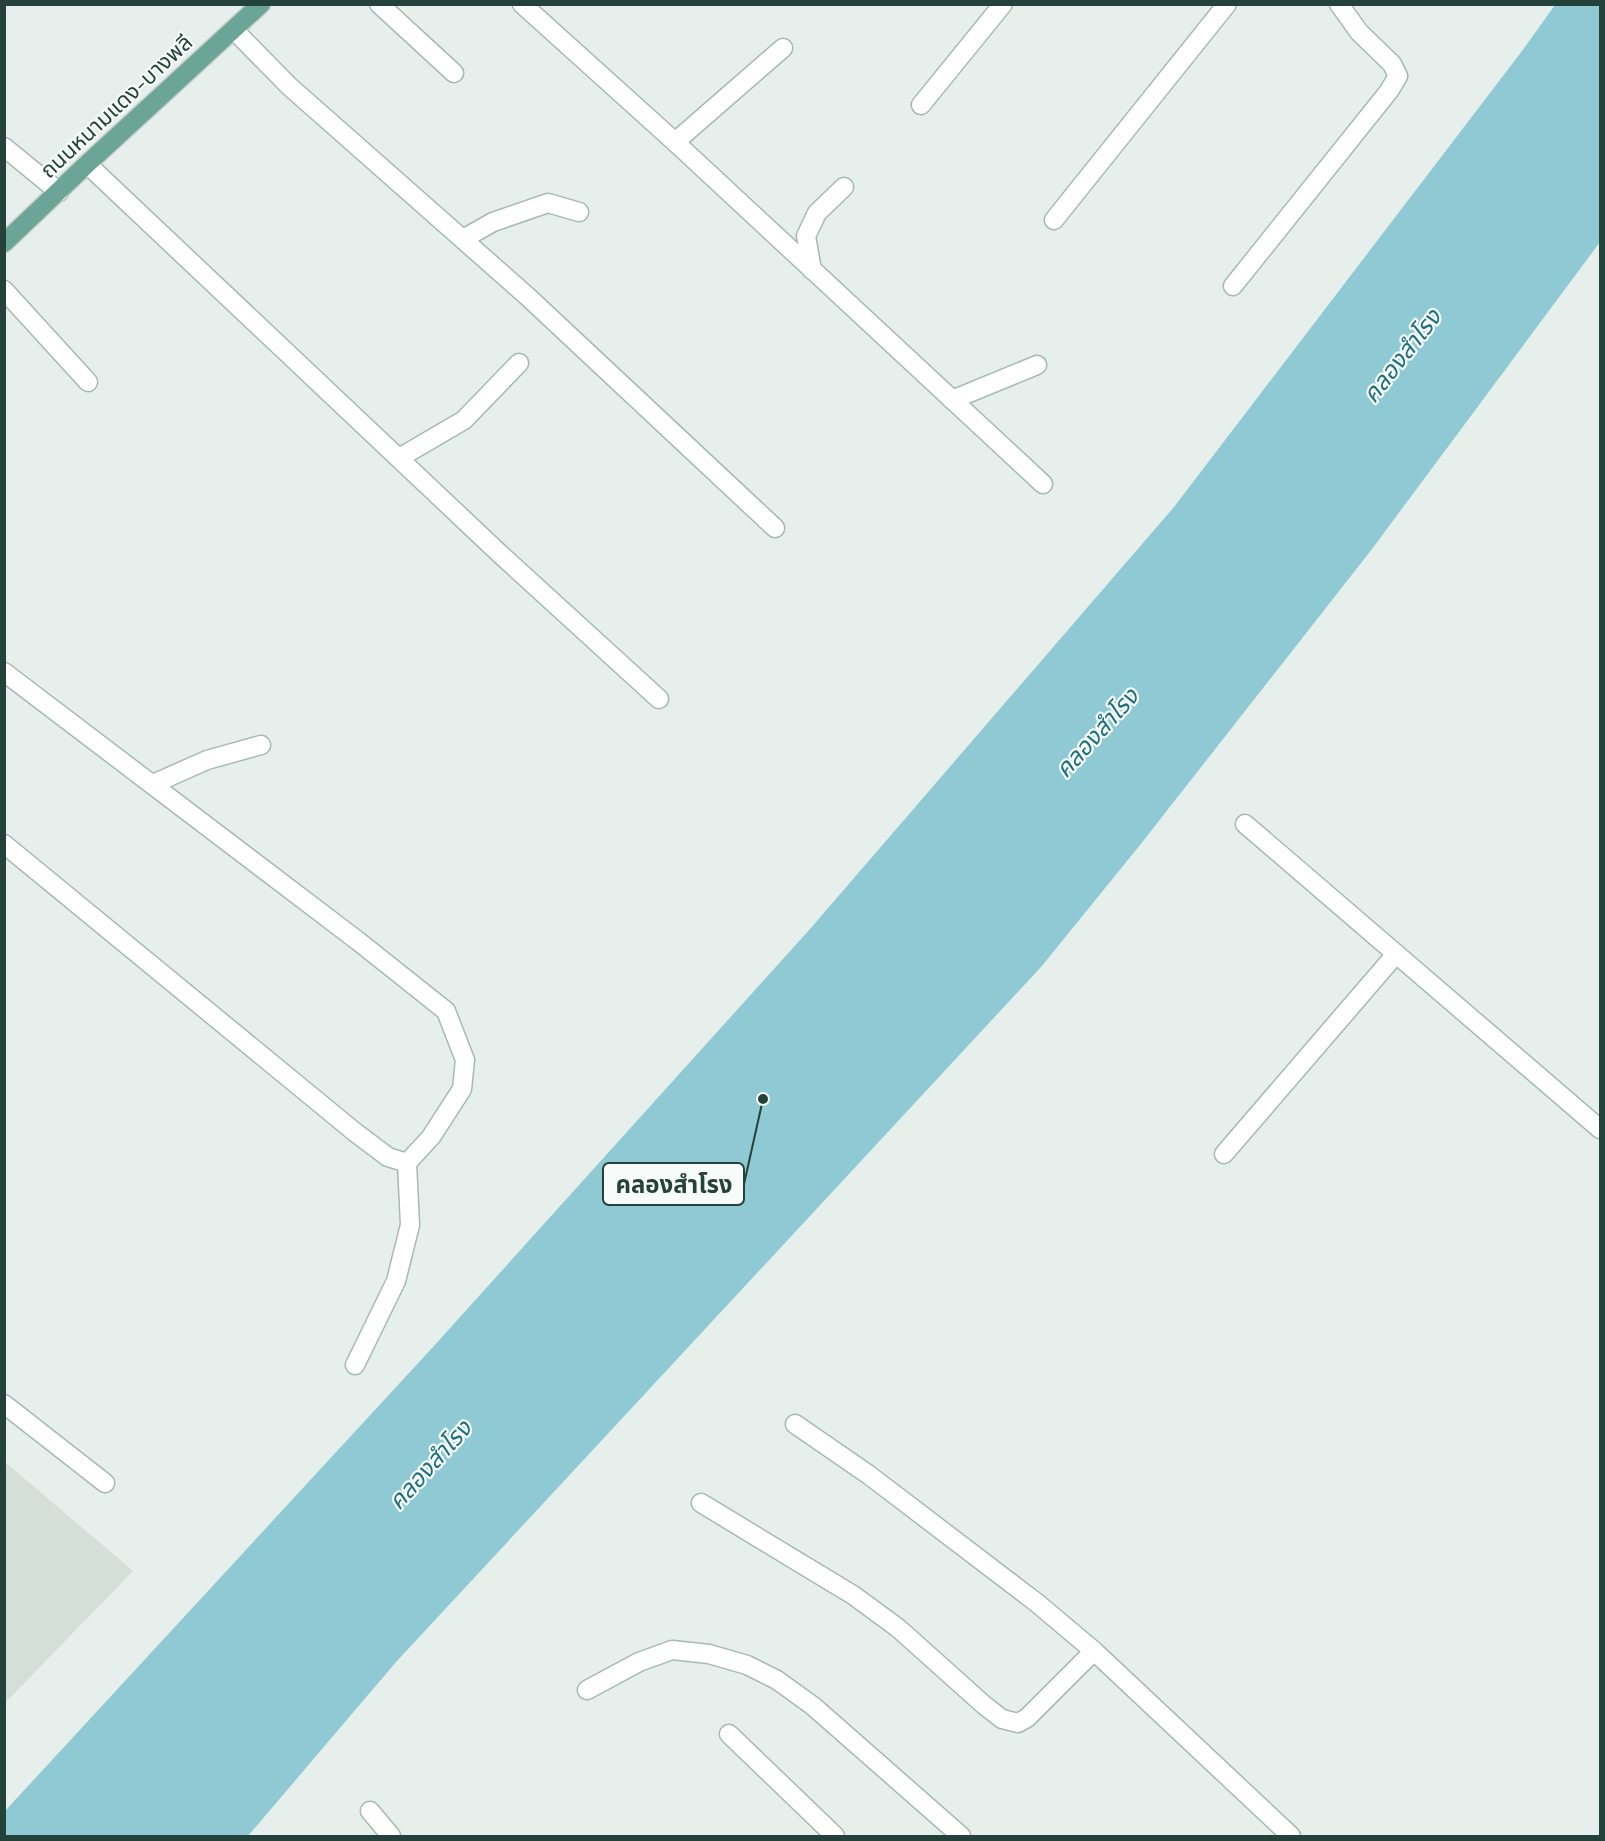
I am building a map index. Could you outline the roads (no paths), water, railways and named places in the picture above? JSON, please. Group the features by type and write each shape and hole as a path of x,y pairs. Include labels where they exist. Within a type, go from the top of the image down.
{"main road":[{"name":"ถนนหนามแดง-บางพลี","path":"4,243 261,4"}],"street":[{"path":"379,4 454,73"},
{"path":"522,4 675,142 1043,484"},
{"path":"921,105 1003,4"},
{"path":"1054,220 1227,4"},
{"path":"1233,286 1389,91 1398,76 1392,64 1359,32 1339,4"},
{"path":"234,30 289,86 527,297 775,528"},
{"path":"675,142 783,48"},
{"path":"4,147 59,192"},
{"path":"87,164 507,560 659,699"},
{"path":"812,270 806,236 817,213 843,187"},
{"path":"463,239 493,222 548,203 579,212"},
{"path":"4,290 88,382"},
{"path":"399,458 464,420 519,363"},
{"path":"952,400 1037,365"},
{"path":"4,672 358,941 446,1011 465,1060 462,1089 431,1137 406,1163 410,1225 396,1281 355,1365"},
{"path":"153,784 207,760 261,745"},
{"path":"1245,824 1600,1129"},
{"path":"4,844 356,1132 388,1156 406,1163"},
{"path":"1224,1154 1396,954"},
{"path":"4,1404 105,1483"},
{"path":"795,1424 869,1475 1037,1603 1094,1651 1291,1836"},
{"path":"701,1503 853,1595 898,1628 1002,1719 1018,1723 1028,1718 1094,1651"},
{"path":"587,1690 639,1662 672,1650 709,1654 747,1665 777,1680 813,1706 961,1836"},
{"path":"729,1734 835,1836"},
{"path":"370,1810 391,1836"}],"water":[{"path":"1555,5 1600,5 1600,242 1372,549 1140,845 1041,967 396,1662 248,1836 5,1836 5,1811 433,1347 810,929 1174,507"}],"place":[{"name":"คลองสำโรง","path":"763,1099"}]}
